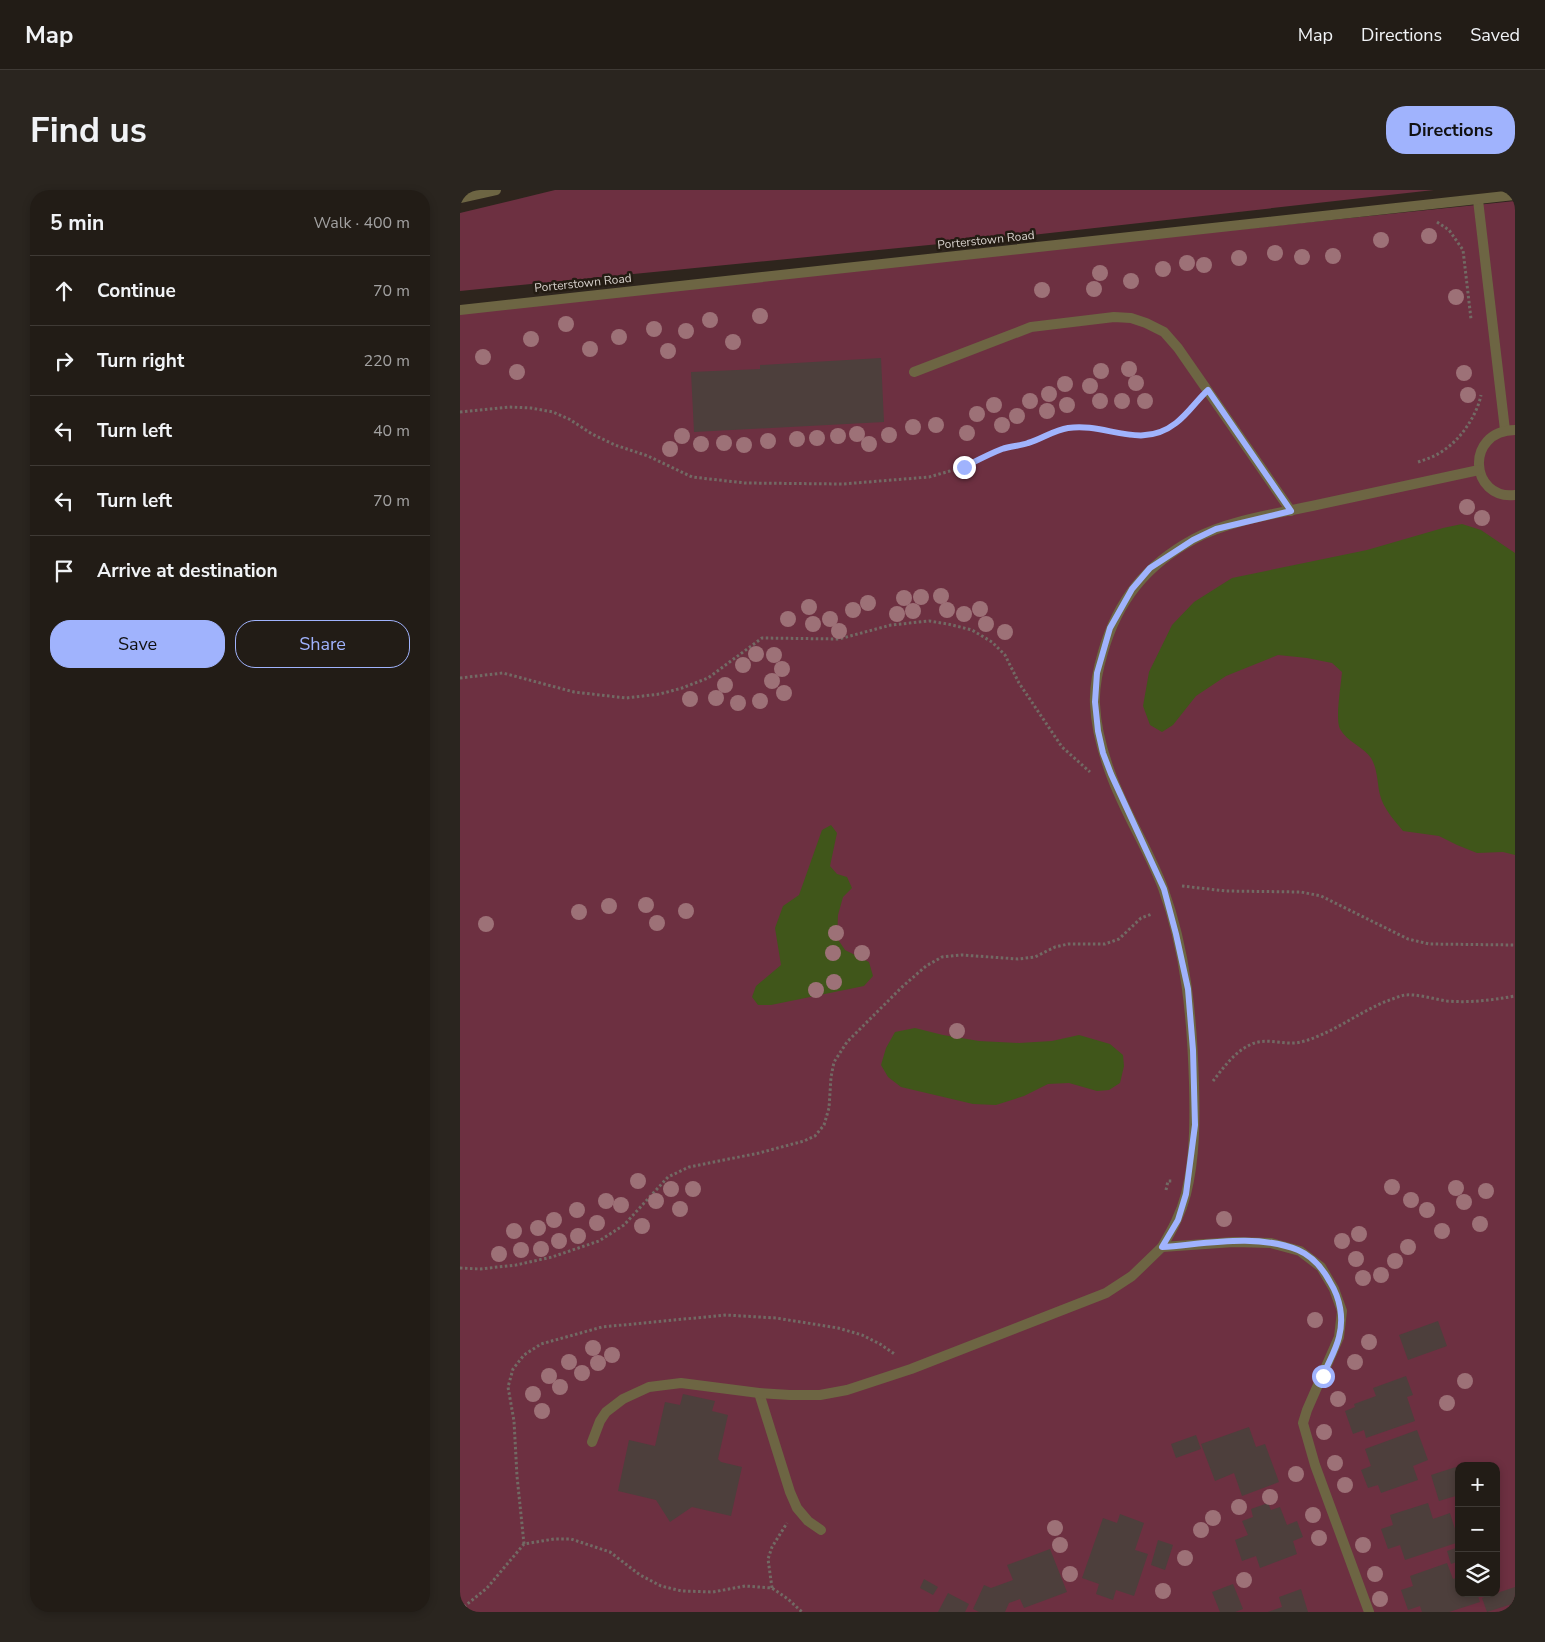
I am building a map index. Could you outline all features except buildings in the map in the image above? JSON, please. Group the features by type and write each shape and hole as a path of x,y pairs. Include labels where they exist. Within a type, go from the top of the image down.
{"street":[{"path":"462,195 496,190"},
{"name":"Porterstown Road","path":"460,310 1515,195"},
{"path":"1478,200 1510,430 1495,434 1487,440 1480,455 1479,470 1483,480 1490,488 1499,494 1515,495"},
{"path":"914,372 1031,327 1114,316 1131,318 1146,323 1164,332 1178,348 1291,511"},
{"path":"592,1442 600,1421 606,1412 623,1399 650,1387 681,1383 759,1393 820,1395 847,1390 912,1368 1106,1293 1132,1276 1162,1247 1178,1220 1186,1194 1195,1125 1193,1050 1188,989 1169,910 1158,877 1111,774 1098,731 1095,702 1097,673 1110,628 1132,589 1150,568 1193,540 1216,529 1479,470"},
{"path":"1162,1247 1234,1242 1271,1243 1300,1251 1321,1267 1334,1289 1342,1311 1339,1337 1303,1423 1316,1465 1369,1612"},
{"path":"759,1393 790,1492 797,1508 808,1521 821,1530"}],"path":[{"path":"1432,205 1436,221 1449,230 1463,250 1471,320"},
{"path":"1420,483 1417,463 1446,449 1458,438 1477,408 1481,396 1480,387"},
{"path":"460,412 508,407 531,408 553,412 615,445 648,456 692,477 745,483 843,484 929,477 964,467 1003,449 1029,443 1066,428 1103,429 1128,436 1148,435 1162,431 1176,423 1208,390"},
{"path":"460,678 503,673 574,692 626,698 667,692 708,678 762,638 839,639 892,625 929,622 948,624 972,630 992,642 1006,655 1019,683 1062,747 1090,772"},
{"path":"1158,877 1185,888 1302,892 1321,896 1408,939 1429,944 1515,945"},
{"path":"460,1268 480,1269 516,1265 552,1257 599,1241 624,1225 668,1177 689,1167 703,1166 786,1146 815,1136 824,1125 829,1108 834,1062 847,1042 902,987 926,966 942,957 962,955 1035,957 1055,947 1068,944 1105,944 1119,939 1141,918 1169,910"},
{"path":"1194,1107 1232,1057 1252,1044 1263,1041 1299,1042 1325,1034 1377,1005 1403,995 1420,995 1445,1000 1481,1002 1515,996"},
{"path":"1164,1198 1168,1181 1188,1182"},
{"path":"772,1588 768,1559 772,1546 797,1508"},
{"path":"460,1610 487,1588 524,1544 554,1539 571,1539 610,1552 640,1575 661,1586 713,1592 745,1586 772,1588 802,1612"}],"shaded area":[{"path":"555,190 1434,190 1032,235 460,291 460,213"},
{"path":"1515,201 1515,1612 460,1612 460,310"},
{"path":"1462,524 1481,530 1515,553 1515,855 1503,852 1477,853 1439,836 1403,831 1384,805 1371,758 1343,734 1340,729 1338,710 1342,672 1332,663 1278,655 1226,676 1196,696 1173,725 1162,732 1150,725 1143,706 1149,672 1172,625 1194,602 1232,578 1367,550"},
{"path":"831,825 837,833 830,866 837,874 847,877 852,888 843,897 838,915 837,938 845,950 869,962 873,976 864,986 771,1005 758,1005 752,997 756,986 781,965 775,928 783,906 799,895 822,830"},
{"path":"915,1028 979,1041 1019,1043 1052,1041 1079,1035 1110,1044 1123,1055 1124,1066 1120,1083 1109,1090 1097,1091 1069,1083 1048,1084 1024,1096 996,1105 973,1104 901,1087 888,1077 881,1065 886,1048 895,1032"}],"route":[{"path":"964,467 1003,449 1029,443 1066,428 1103,429 1128,436 1148,435 1162,431 1176,423 1208,390 1291,511 1216,529 1193,540 1150,568 1132,589 1110,628 1097,673 1095,702 1098,731 1103,753 1164,889 1188,989 1193,1050 1195,1125 1186,1194 1178,1220 1162,1247 1234,1242 1271,1243 1300,1251 1321,1267 1334,1289 1342,1311 1339,1337 1323,1376"}]}
